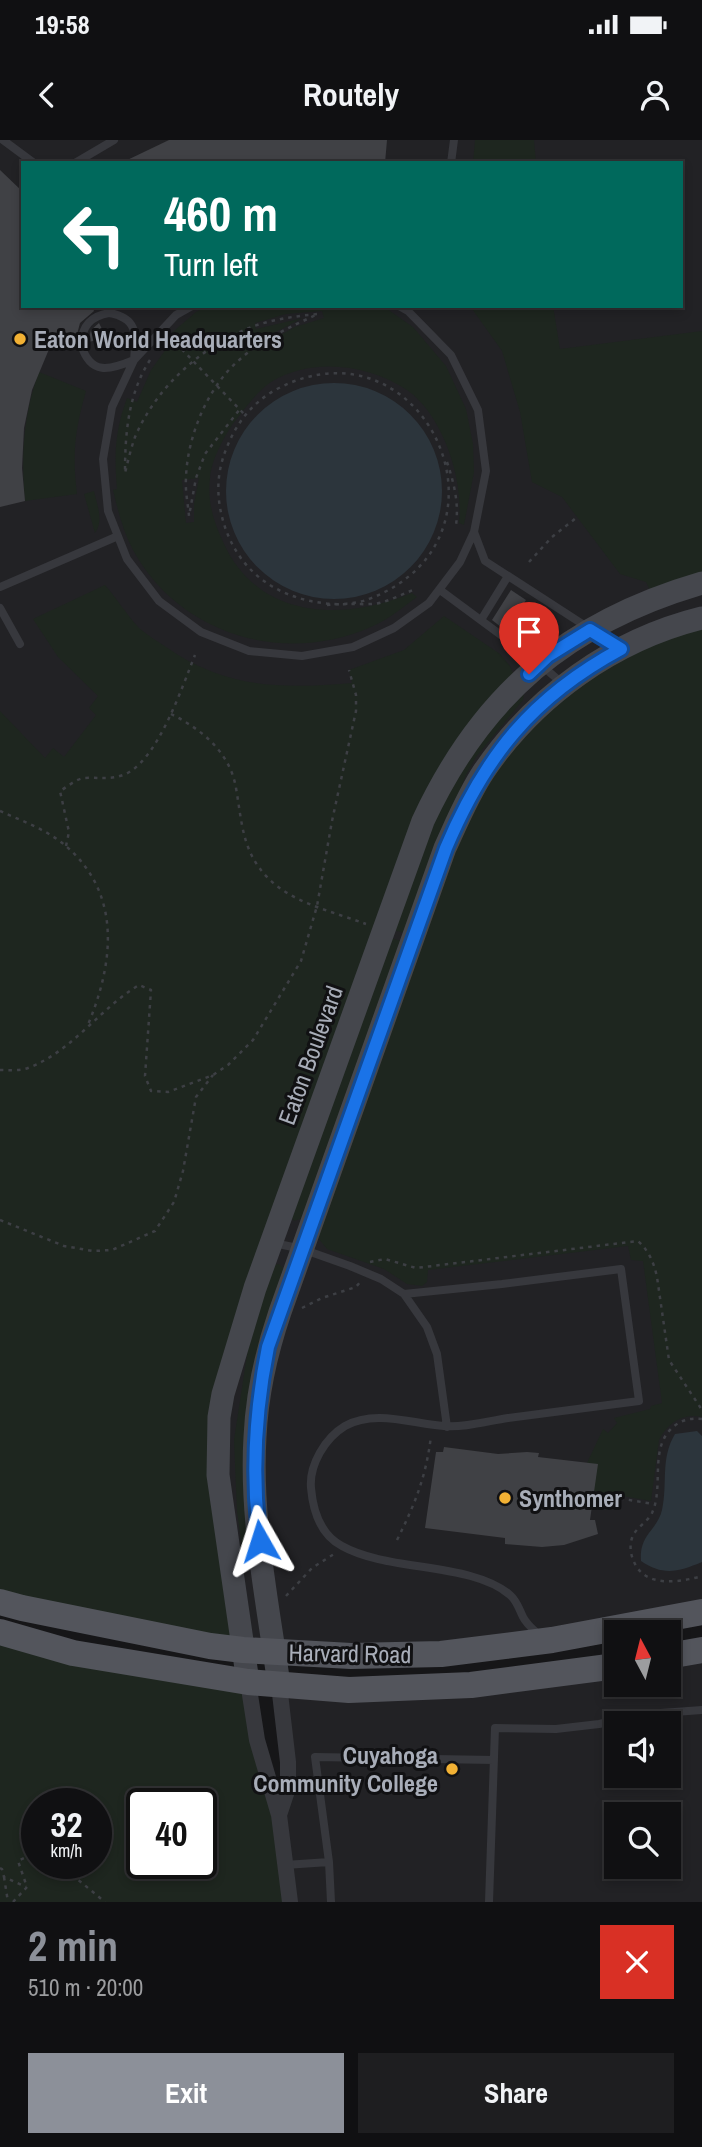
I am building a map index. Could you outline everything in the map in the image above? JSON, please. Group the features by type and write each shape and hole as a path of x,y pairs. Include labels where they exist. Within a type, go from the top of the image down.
{"main road":[{"name":"Harvard Road","path":"0,1602 169,1638 243,1650 351,1656 428,1654 545,1641 702,1612"},
{"name":"Harvard Road","path":"0,1632 73,1653 248,1682 349,1690 471,1685 604,1668"},
{"path":"681,1654 702,1650"}],"street":[{"name":"Eaton Boulevard","path":"248,1682 218,1475 219,1417 227,1377 271,1242 412,848 436,793 472,734 495,707 540,664 590,630 640,604 702,583"},
{"path":"279,1815 288,1788 288,1762 256,1514 254,1439 261,1379 268,1347 302,1250 441,859 461,812 482,773 534,710 595,663 657,632 702,618"},
{"path":"248,1682 257,1740 279,1815 290,1902"}],"lane":[{"path":"2,140 31,161"},
{"path":"78,161 114,140"},
{"path":"451,161 454,140"},
{"path":"188,308 176,315 134,360 111,407 103,458 108,511 127,559 159,601 201,632 250,651 302,656 354,647 394,628 429,603 460,562 474,532 486,471 478,410 451,355 410,309"},
{"path":"109,313 125,319 135,333 134,360 106,369 89,361 80,344 86,326 100,315 109,313"},
{"path":"474,532 485,561 621,649"},
{"path":"0,587 118,536"},
{"path":"481,620 508,576"},
{"path":"440,590 564,685"},
{"path":"0,608 20,644"},
{"path":"271,1242 302,1250 373,1276 404,1294 427,1327 437,1354 447,1427"},
{"path":"404,1294 621,1269 639,1401 447,1427 368,1418 346,1425 328,1440 315,1463 311,1484 313,1505 322,1528 341,1546 367,1556 483,1580 509,1595 520,1608 524,1619 545,1641"},
{"path":"514,1644 524,1619"},
{"path":"489,1902 495,1728 556,1729 599,1724 646,1714 702,1710"},
{"path":"331,1902 329,1862 315,1757 494,1760"},
{"path":"285,1865 329,1862"}],"path":[{"path":"153,356 132,401 125,433 125,473 135,438 152,405 193,361 255,326 288,317 318,314 260,344 236,362 218,386 203,411 189,449 186,479 189,516 196,478 205,454 240,410"},
{"path":"167,335 246,416"},
{"path":"413,590 382,603 327,605 288,596 254,575 230,543 218,505 219,464 235,427 262,397 298,379 333,373 369,379 401,395 427,420 444,453 455,490 458,511 456,525"},
{"path":"327,605 367,600 403,582 429,556 444,524 450,488 444,453"},
{"path":"529,562 552,537 576,517"},
{"path":"66,846 69,832 60,791 82,778 108,779 126,775 148,755 171,714 195,655"},
{"path":"0,1070 25,1069 58,1052 124,994 139,985 150,990 145,1076 151,1091 167,1093 213,1075 228,1065 253,1040 301,961 317,906 356,711 356,695 349,670"},
{"path":"171,714 194,726 209,738 226,761 236,786 239,818 248,849 267,878 288,894 369,925"},
{"path":"0,811 35,827 66,846 81,862 98,888 109,943 99,997 86,1030"},
{"path":"0,1220 64,1246 93,1251 112,1250 155,1231 174,1202 196,1097 213,1075"},
{"path":"299,1310 322,1298 356,1287 361,1282"},
{"path":"702,1419 682,1420 669,1429 660,1444 652,1513 633,1535 631,1556 639,1571 652,1580 679,1582 702,1576"},
{"path":"397,1540 417,1501 426,1472 431,1436"},
{"path":"612,1497 654,1504"},
{"path":"286,1595 312,1569 335,1554"},
{"path":"0,1868 8,1902"},
{"path":"4,1877 27,1887"},
{"path":"24,1879 27,1887"},
{"path":"77,1879 105,1902"},
{"path":"13,1902 27,1887"}],"shaded area":[{"path":"0,140 702,140 702,1612 638,1620 604,1620 604,1624 351,1656 0,1602"},
{"path":"475,140 534,140 536,161 473,161"},
{"path":"204,308 386,308 413,327 446,366 466,409 473,444 474,472 464,525 459,523 460,506 454,469 441,432 431,415 407,390 392,381 358,369 304,369 287,374 265,386 232,425 218,450 209,487 214,520 224,544 240,569 259,588 281,601 306,608 332,610 359,608 412,593 417,597 385,620 340,638 305,643 271,642 238,635 207,622 178,604 153,580 133,550 113,490 117,489 118,432 127,398 137,402 151,370 171,342 167,337","holes":["322,311 324,318 295,327 261,346 260,340 303,318 256,329 255,323 286,314","199,478 194,522 186,523 182,480"]},
{"path":"471,308 553,308 560,349 702,331 702,583 654,598 646,582 620,574 562,497 532,482 520,412 502,351"},
{"path":"39,372 86,391 76,442 77,494 25,501 24,436 29,404"},
{"path":"334,383 375,391 394,401 410,415 424,431 434,450 442,491 434,532 424,551 410,567 394,581 375,591 334,599 293,591 274,581 258,567 244,551 234,532 226,491 234,450 244,431 258,415 274,401 293,391"},
{"path":"94,491 99,518 95,533 84,494"},
{"path":"105,585 145,633 188,661 233,678 278,685 352,683 349,670 404,650 444,616 500,654 510,666 518,685 454,763 219,1417 243,1650 0,1602 0,711 45,758 53,748 64,757 96,715 89,708 98,696 58,657 33,619"},
{"path":"702,618 702,1417 688,1417 676,1421 659,1440 651,1501 594,1491 587,1463 603,1429 608,1433 617,1423 614,1418 650,1409 651,1406 662,1403 643,1261 631,1260 628,1246 428,1270 427,1282 422,1286 407,1284 384,1269 327,1249 318,1238 461,812 564,685"},
{"path":"524,694 523,700 476,757 466,775 405,933 393,930 438,809 483,732"},
{"path":"390,938 402,941 303,1218 294,1221 291,1217"},
{"path":"279,1264 283,1268 283,1274 269,1313 254,1561 244,1563 237,1511 234,1440 251,1329 274,1265"},
{"path":"697,1431 702,1436 702,1562 678,1570 656,1569 641,1561 641,1552 645,1539 662,1510 667,1453 675,1434"},
{"path":"0,1632 248,1682 290,1902 0,1902"},
{"name":"Cuyahoga Community College","path":"702,1650 702,1902 290,1902 279,1815 288,1788 279,1685 604,1667 604,1698 681,1698 681,1654"}],"building":[{"path":"169,140 387,140 385,161 125,161"},
{"name":"Eaton World Headquarters","path":"0,170 21,190 21,308 93,308 94,311 80,323 75,342 52,342 32,390 24,428 22,468 25,501 0,507"},
{"path":"99,323 104,333 103,339 88,342 91,330"},
{"path":"511,590 526,600 506,631 492,620"},
{"path":"444,1447 498,1454 539,1453 538,1457 598,1464 590,1520 595,1520 598,1534 564,1545 542,1547 505,1544 505,1538 425,1528 436,1452 443,1452"}],"place":[{"name":"Eaton World Headquarters","path":"20,339"},
{"name":"Synthomer","path":"505,1498"},
{"name":"Cuyahoga Community College","path":"452,1769"}],"route":[{"path":"260,1541 256,1514 254,1439 261,1379 268,1347 446,848 482,773 508,739 534,710 564,685 621,649 590,630 548,656 529,674"}]}
